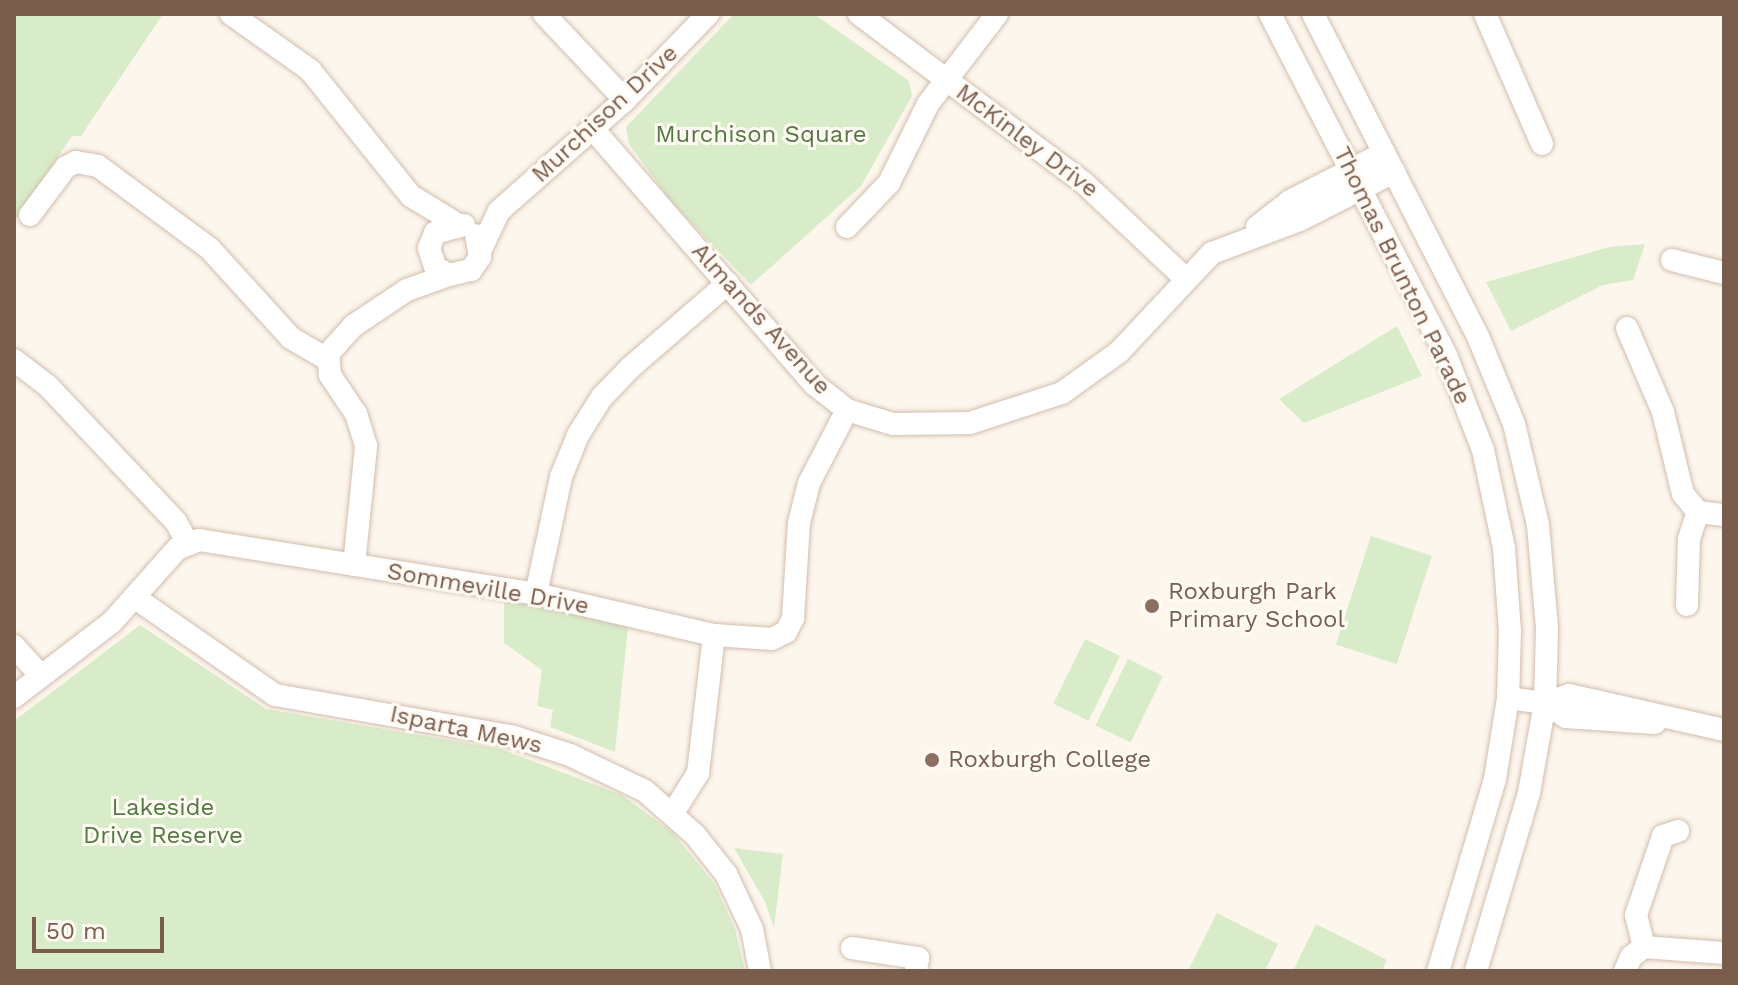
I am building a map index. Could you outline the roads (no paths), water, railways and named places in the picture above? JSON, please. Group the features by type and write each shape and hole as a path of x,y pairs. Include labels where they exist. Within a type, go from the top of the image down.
{"street":[{"path":"231,14 310,70 411,196 427,228 429,250 435,267 449,275"},
{"path":"544,14 625,100"},
{"name":"Murchison Drive","path":"460,225 499,211 625,100 708,14"},
{"name":"McKinley Drive","path":"859,14 1084,183 1186,279"},
{"path":"847,227 889,183 914,129 946,79 997,14"},
{"name":"Thomas Brunton Parade","path":"1270,14 1446,355 1483,450 1504,548 1510,631 1508,698 1495,779 1438,971"},
{"name":"Thomas Brunton Parade","path":"1313,14 1479,339 1514,424 1538,525 1545,703 1529,793 1476,971"},
{"path":"1485,14 1542,144"},
{"name":"Almands Avenue","path":"593,129 814,384 847,410 893,424 950,425 1035,406 1101,368 1212,253 1243,237 1300,220 1357,179 1389,162"},
{"path":"30,215 66,167 76,162 98,166 200,240 291,338 327,359 366,446 354,565"},
{"path":"327,359 343,335 407,290 471,270 481,249 475,234 411,196"},
{"name":"Murchison Drive","path":"481,249 499,211"},
{"path":"407,290 441,228 460,225"},
{"path":"1672,260 1724,273"},
{"path":"536,594 561,477 578,435 602,397 631,367 728,283"},
{"path":"1627,328 1663,412 1683,494 1698,512 1724,515"},
{"path":"14,360 79,419 176,522 187,542 137,599 14,697"},
{"name":"Sommeville Drive","path":"187,542 208,540 252,552 536,594 714,635 772,639 790,626 798,589 804,500 817,462 847,410"},
{"path":"1687,605 1689,539 1698,512"},
{"name":"Isparta Mews","path":"137,599 266,692 545,746 622,778 673,813 726,874 752,929 760,971"},
{"path":"673,813 698,773 714,635"},
{"path":"14,646 41,676"},
{"path":"1545,673 1568,706"},
{"path":"1508,698 1724,730"},
{"path":"1539,736 1568,706"},
{"path":"1644,947 1636,915 1663,836 1678,831"},
{"path":"1625,971 1631,957 1644,947 1724,953"},
{"path":"852,948 918,958 916,971"}],"place":[{"name":"Roxburgh Park Primary School","path":"1152,606"},
{"name":"Roxburgh College","path":"932,760"}],"park label":[{"name":"Murchison Square","path":"761,135"},
{"name":"Lakeside Drive Reserve","path":"163,822"}]}
